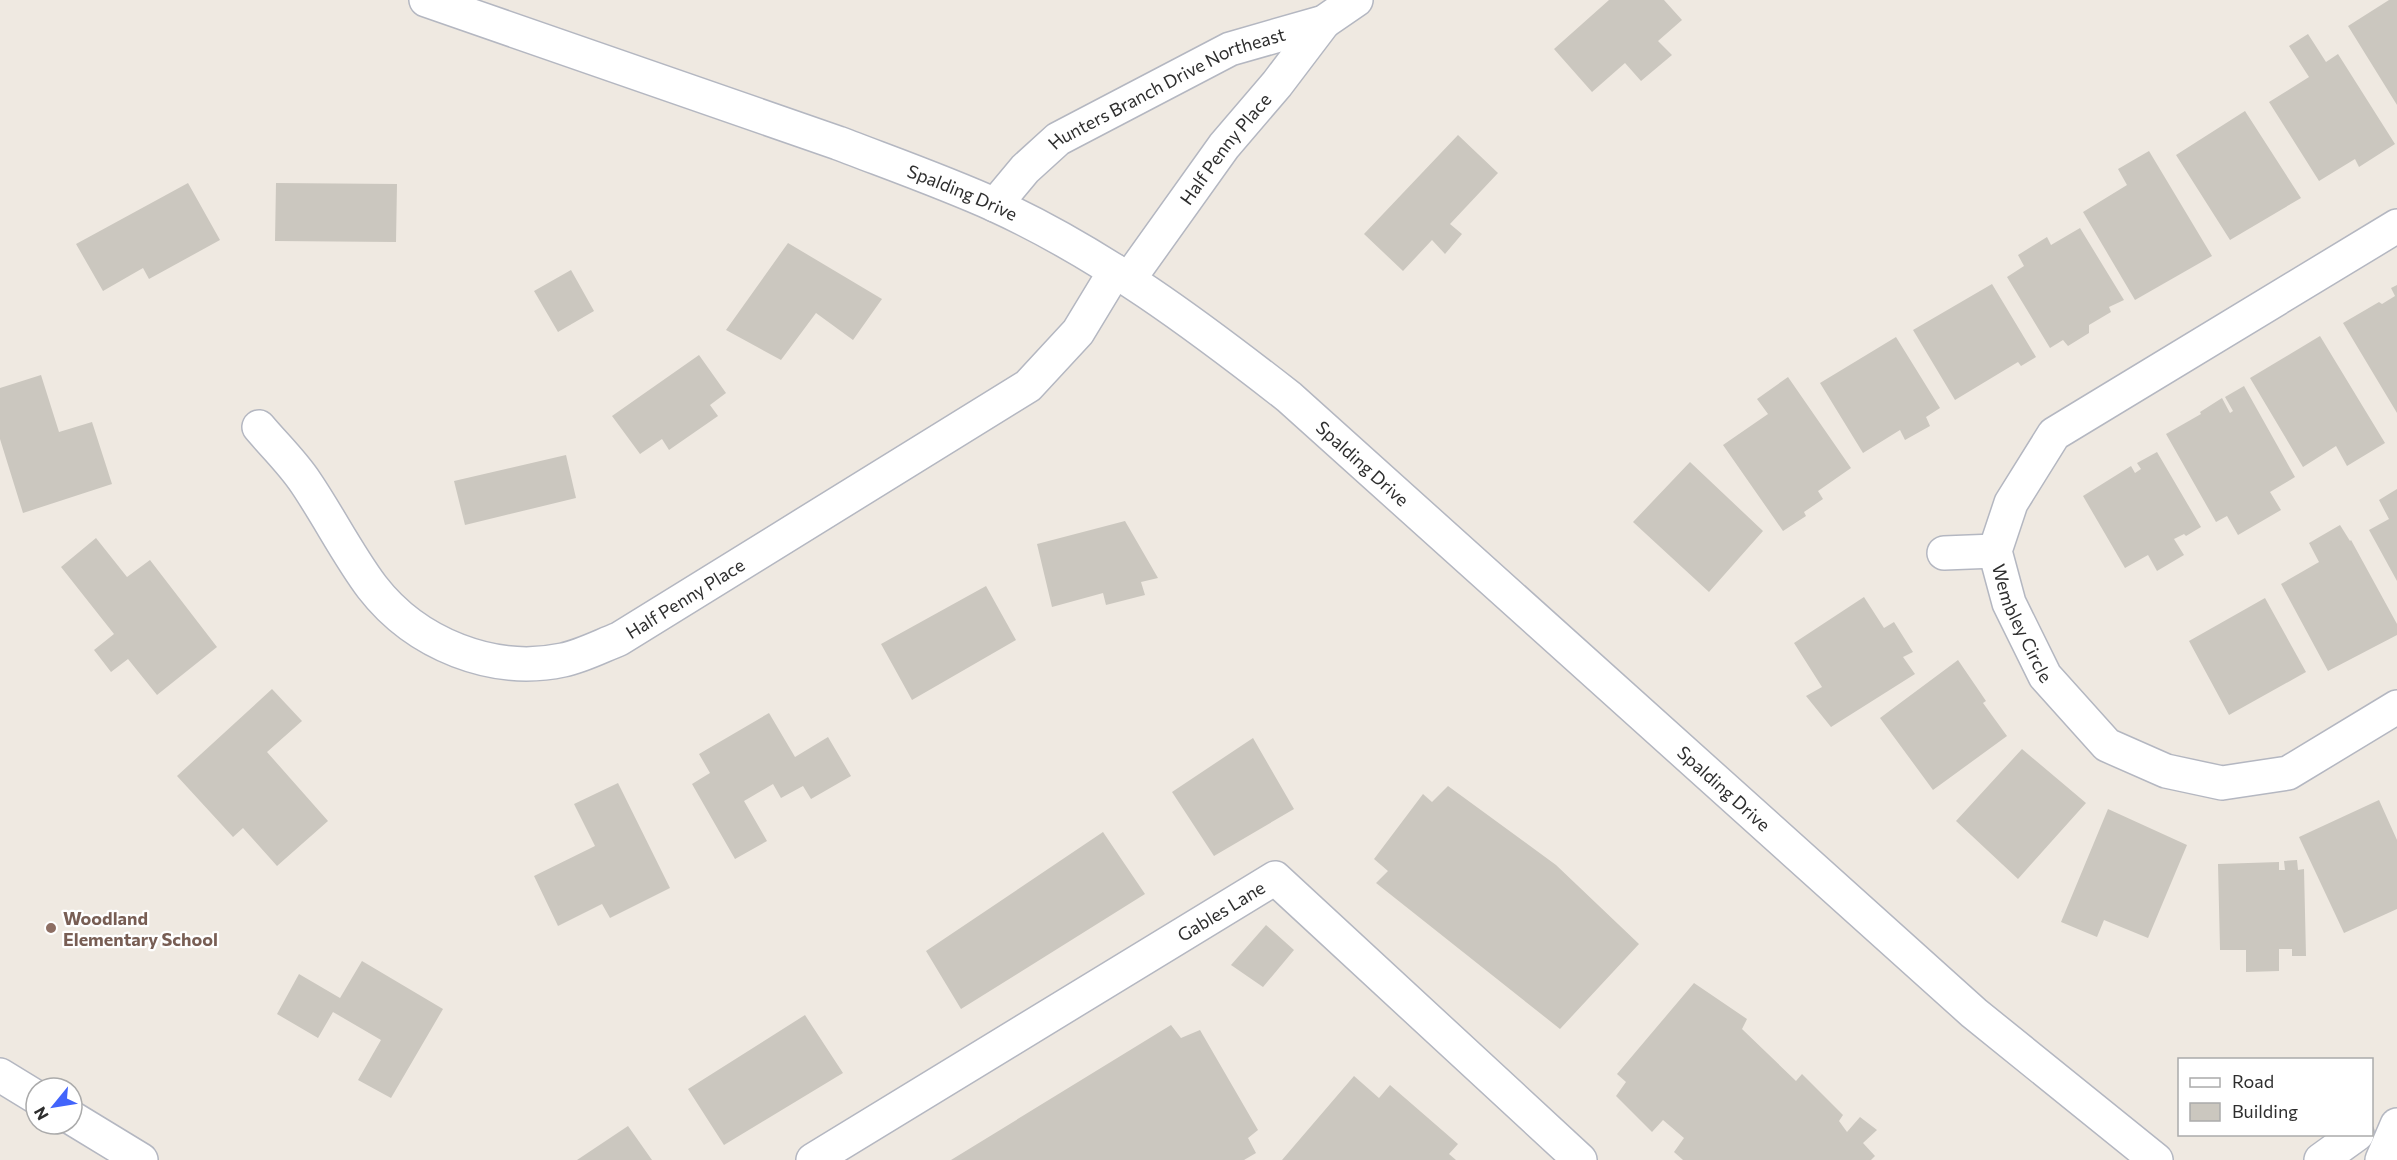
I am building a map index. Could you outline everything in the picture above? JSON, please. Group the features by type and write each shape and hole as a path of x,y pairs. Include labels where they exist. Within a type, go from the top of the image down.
{"street":[{"name":"Spalding Drive","path":"426,0 838,143 995,205 1122,275 1209,335 1289,397 1974,1013 2156,1160"},
{"name":"Hunters Branch Drive Northeast","path":"995,205 1025,169 1058,139 1230,48 1324,22 1356,0"},
{"name":"Half Penny Place","path":"259,427 305,480 373,588 411,626 445,646 485,660 525,664 564,660 619,639 1028,386 1077,332 1224,146 1277,84 1324,22"},
{"name":"Wembley Circle","path":"2397,226 2054,434 2011,503 1995,551 2009,603 2045,676 2107,745 2166,771 2222,783 2288,773 2397,707"},
{"path":"1944,553 1995,551"},
{"name":"Gables Lane","path":"813,1160 1275,879 1580,1160"},
{"path":"0,1075 24,1090"},
{"path":"2373,1124 2397,1108"},
{"path":"2382,1160 2397,1125"},
{"path":"84,1126 141,1160"},
{"path":"2321,1160 2354,1136"}],"building":[{"path":"1609,0 1664,0 1682,20 1658,41 1672,55 1641,81 1625,63 1592,92 1554,49"},
{"path":"2389,0 2397,0 2397,105 2348,26"},
{"path":"2308,34 2326,62 2338,54 2395,144 2359,167 2355,159 2319,181 2269,102 2309,77 2289,46"},
{"path":"2245,111 2301,198 2230,240 2176,155"},
{"path":"1458,135 1498,173 1450,224 1462,234 1445,254 1432,240 1403,271 1364,234"},
{"path":"2149,151 2212,256 2135,300 2083,212 2127,185 2118,169"},
{"path":"188,183 220,240 149,279 143,268 103,291 76,244"},
{"path":"276,183 397,184 396,242 275,241"},
{"path":"2080,228 2124,300 2109,307 2111,312 2089,325 2089,333 2068,346 2063,340 2050,348 2007,277 2024,266 2018,255 2047,237 2051,245"},
{"path":"788,243 882,299 853,340 816,313 781,360 726,330"},
{"path":"571,270 594,311 558,332 534,291"},
{"path":"1992,284 2036,357 2021,366 2018,362 1955,400 1913,330"},
{"path":"2397,285 2397,413 2343,323 2379,302 2382,304 2395,296 2391,288"},
{"path":"2320,336 2385,443 2347,466 2336,446 2303,467 2250,378"},
{"path":"1896,337 1940,408 1926,417 1930,426 1905,440 1900,430 1863,453 1820,383"},
{"path":"699,355 726,393 710,405 718,416 669,450 662,439 640,454 612,416"},
{"path":"41,375 59,432 92,422 112,484 23,513 0,439 0,388"},
{"path":"1788,377 1851,468 1818,491 1823,499 1804,512 1806,516 1783,531 1723,445 1768,414 1757,399"},
{"path":"2244,386 2295,477 2270,492 2281,510 2238,535 2227,516 2216,522 2166,434 2201,414 2200,412 2222,398 2230,413 2233,411 2225,397"},
{"path":"2157,452 2201,527 2186,536 2184,534 2174,539 2184,555 2157,571 2148,555 2125,568 2083,496 2131,466 2135,473 2141,469 2137,463"},
{"path":"566,455 576,498 465,525 454,481"},
{"path":"1690,462 1763,531 1709,592 1633,522"},
{"path":"2397,489 2397,581 2369,530 2389,519 2379,500"},
{"path":"1125,521 1158,578 1141,582 1145,595 1106,605 1103,593 1052,607 1037,544"},
{"path":"2340,525 2351,540 2397,624 2397,635 2328,671 2281,584 2319,562 2309,543"},
{"path":"96,538 127,577 150,560 217,647 157,695 128,659 111,672 94,650 114,634 61,567"},
{"path":"986,586 1016,640 912,700 881,644"},
{"path":"1864,597 1884,628 1894,622 1913,652 1903,657 1915,674 1831,727 1806,696 1822,687 1794,643"},
{"path":"2265,598 2306,672 2229,715 2189,641"},
{"path":"1958,660 1986,701 1983,703 2007,736 1933,790 1880,718"},
{"path":"272,689 302,721 267,752 328,821 277,866 243,828 233,837 177,776"},
{"path":"769,713 795,757 828,737 851,776 811,799 803,786 781,798 773,784 744,801 767,841 735,859 692,784 710,773 699,754"},
{"path":"1253,738 1294,809 1214,856 1172,792"},
{"path":"2022,749 2086,803 2018,879 1956,821"},
{"path":"618,783 670,888 610,918 602,904 558,926 534,876 595,846 574,804"},
{"path":"1448,786 1556,865 1639,944 1560,1029 1376,883 1388,871 1374,859 1423,794 1432,802"},
{"path":"2379,800 2397,840 2397,909 2344,933 2299,837"},
{"path":"2108,809 2187,845 2148,938 2104,920 2097,937 2061,922"},
{"path":"1103,832 1145,894 961,1009 926,951"},
{"path":"2297,860 2298,870 2304,869 2306,956 2292,956 2292,949 2279,949 2279,971 2246,972 2246,950 2220,950 2218,864 2279,862 2279,870 2285,870 2284,861"},
{"path":"1266,925 1294,950 1263,987 1231,965"},
{"path":"362,961 443,1009 391,1098 358,1080 381,1040 333,1012 318,1038 277,1014 299,974 340,998"},
{"path":"1694,983 1747,1019 1742,1029 1796,1081 1802,1074 1843,1115 1839,1121 1847,1132 1860,1117 1877,1130 1863,1143 1875,1156 1871,1160 1683,1160 1674,1152 1684,1138 1663,1120 1652,1132 1616,1096 1626,1082 1617,1074"},
{"path":"805,1015 843,1073 724,1145 688,1089"},
{"path":"1171,1025 1181,1038 1200,1030 1258,1130 1248,1138 1256,1153 1244,1160 951,1160"},
{"path":"1354,1076 1379,1098 1390,1085 1458,1144 1449,1154 1456,1160 1282,1160"},
{"path":"628,1126 652,1160 577,1160"}],"place":[{"name":"Woodland Elementary School","path":"51,928"}]}
